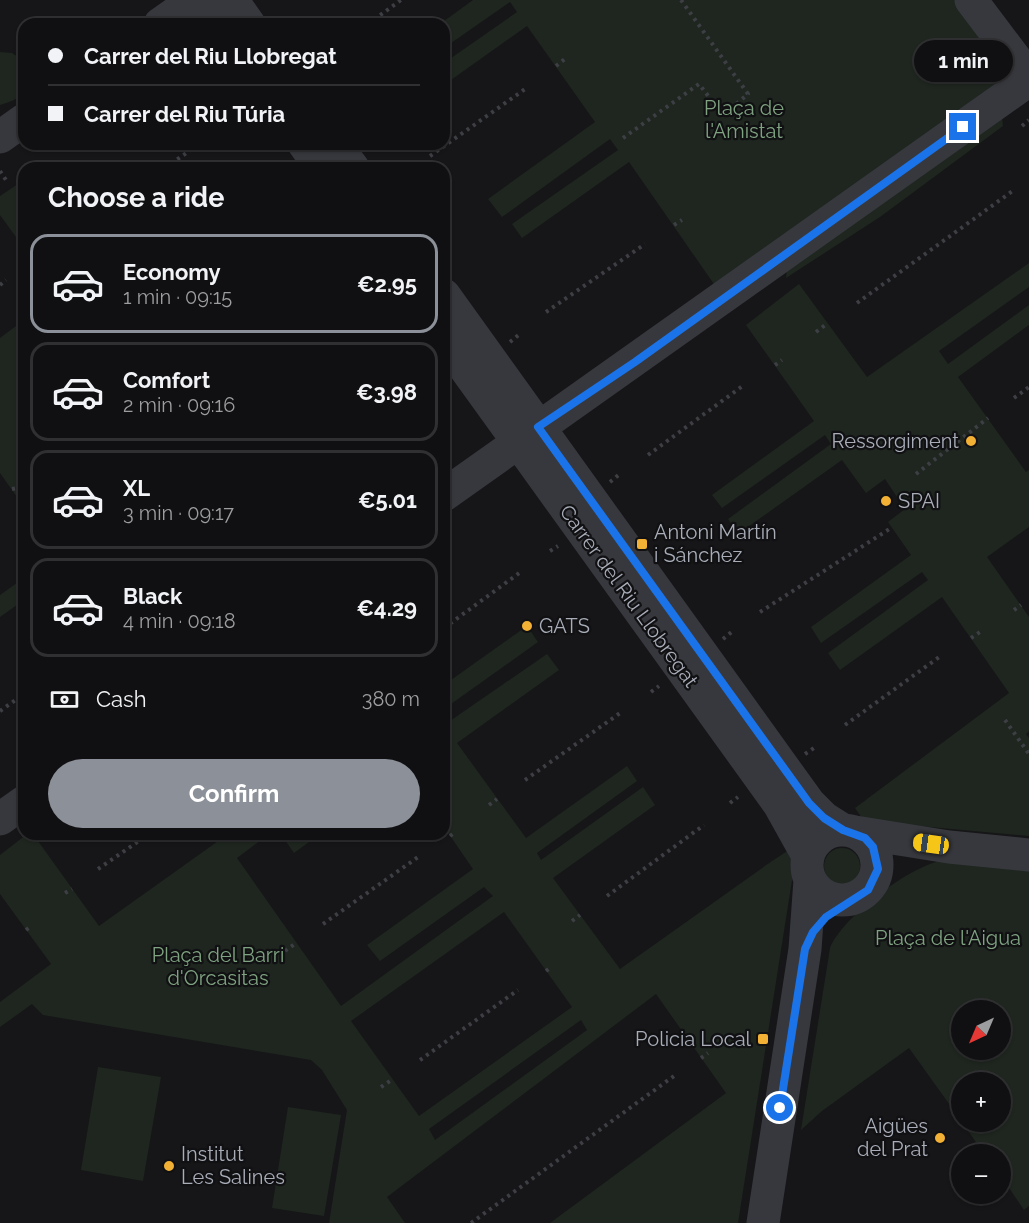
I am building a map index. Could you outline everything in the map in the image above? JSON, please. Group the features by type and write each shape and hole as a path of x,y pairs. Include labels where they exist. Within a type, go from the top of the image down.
{"street":[{"path":"168,18 194,0"},
{"path":"201,0 214,18"},
{"path":"232,0 245,18"},
{"path":"450,491 635,362 1029,79 971,0"},
{"path":"0,136 18,124"},
{"name":"Carrer del Riu Llobregat","path":"450,305 528,435 779,804 809,868"},
{"name":"Carrer del Riu Llobregat","path":"450,346 528,435 809,803 824,818 849,831"},
{"path":"0,819 18,806"},
{"path":"805,949 813,932 848,900 868,890 874,880 878,869 873,847 849,831"},
{"path":"763,1223 805,949 809,868 813,845 821,837 849,831 949,847 1029,855"},
{"path":"874,880 885,869 922,849 949,847"},
{"path":"809,868 826,897 848,900"}],"path":[{"path":"376,18 401,0"},
{"path":"623,138 699,84 723,115 748,94 681,0"},
{"path":"556,66 566,58"},
{"path":"450,142 528,87"},
{"path":"1022,126 1029,120"},
{"path":"174,162 190,150"},
{"path":"430,156 439,150"},
{"path":"0,171 6,180"},
{"path":"857,303 1014,190"},
{"path":"674,225 682,220"},
{"path":"546,312 645,244"},
{"path":"0,285 6,280"},
{"path":"816,332 828,323"},
{"path":"775,365 782,360"},
{"path":"648,455 744,385"},
{"path":"1014,398 1029,387"},
{"path":"916,474 988,418"},
{"path":"12,489 18,488"},
{"path":"760,612 891,528"},
{"path":"550,551 558,546"},
{"path":"450,624 522,571"},
{"path":"1014,610 1021,605"},
{"path":"971,638 980,632"},
{"path":"845,725 942,655"},
{"path":"651,692 659,686"},
{"path":"0,711 18,698"},
{"path":"525,780 623,711"},
{"path":"1005,720 1029,754"},
{"path":"730,803 738,797"},
{"path":"489,805 497,799"},
{"path":"608,896 704,825"},
{"path":"98,869 140,840"},
{"path":"324,924 421,855"},
{"path":"65,893 72,889"},
{"path":"572,921 580,915"},
{"path":"285,951 296,943"},
{"path":"546,971 551,967"},
{"path":"420,1060 518,990"},
{"path":"701,1058 708,1053"},
{"path":"471,1223 674,1076"},
{"path":"381,1087 393,1079"}],"green space":[{"name":"Plaça de l'Amistat","path":"473,0 956,0 1001,63 1004,73 995,84 716,287 629,162 522,238 512,224 618,150 610,139 502,217 488,199 595,122 527,26 450,81 450,59 517,12 510,2 450,44 448,18"},
{"path":"0,52 12,53 18,57 18,98 0,105"},
{"path":"1001,109 1003,126 880,217 786,278 788,258"},
{"path":"18,184 18,240 0,215 0,196"},
{"path":"1029,263 1029,287 939,351 948,364 1029,305 1029,325 958,377 1026,472 1029,470 1029,527 987,557 1029,617 1029,731 1026,734 1029,738 1029,836 864,821 855,808 1009,693 942,597 840,670 828,653 928,580 922,572 821,643 811,627 911,555 888,522 905,509 885,479 866,493 842,460 738,534 728,519 831,444 825,435 722,508 712,495 814,421 746,325 799,284 867,377"},
{"path":"18,324 18,498 0,473 0,338"},
{"path":"18,582 18,604 0,617 0,595"},
{"path":"527,626 538,642 450,705 450,681"},
{"name":"Plaça del Barri d'Orcasitas","path":"547,654 559,670 457,743 526,838 627,766 637,781 537,853 541,860 643,787 655,805 553,878 620,969 792,848 796,855 738,1223 550,1223 726,1093 656,994 387,1197 405,1223 329,1223 347,1110 322,1070 311,1060 43,1015 32,1004 0,1027 0,1002 51,964 0,894 0,855 19,840 37,840 99,926 220,840 261,840 237,858 341,1006 493,896 484,887 380,961 367,945 473,869 450,836 450,721","holes":["504,912 572,1007 419,1116 351,1021","581,1020 587,1030 435,1140 429,1129"]},
{"path":"285,840 312,840 294,853"},
{"path":"842,848 855,853 860,866 855,879 842,884 829,879 824,866 829,853"},
{"name":"Plaça de l'Aigua","path":"940,861 1029,871 1029,1206 1024,1210 1011,1191 1011,1144 977,1144 969,1132 1011,1132 1011,1072 951,1072 951,1107 909,1048 822,1111 801,1130 830,948 848,922 862,909 894,883"},
{"path":"98,1067 161,1077 143,1181 81,1170"},
{"path":"288,1107 341,1115 324,1216 272,1208"}],"place":[{"name":"Ressorgiment","path":"971,441"},
{"name":"SPAI","path":"886,501"},
{"name":"Antoni Martín i Sánchez","path":"642,544"},
{"name":"GATS","path":"527,626"},
{"name":"Policia Local","path":"763,1039"},
{"name":"Aigües del Prat","path":"940,1138"},
{"name":"Institut Les Salines","path":"169,1166"}],"route":[{"path":"780,1108 805,949 813,932 826,917 848,900 868,890 878,869 877,858 873,847 865,838 855,832 843,830 824,818 809,803 659,591 538,427 635,362 963,127"}]}
